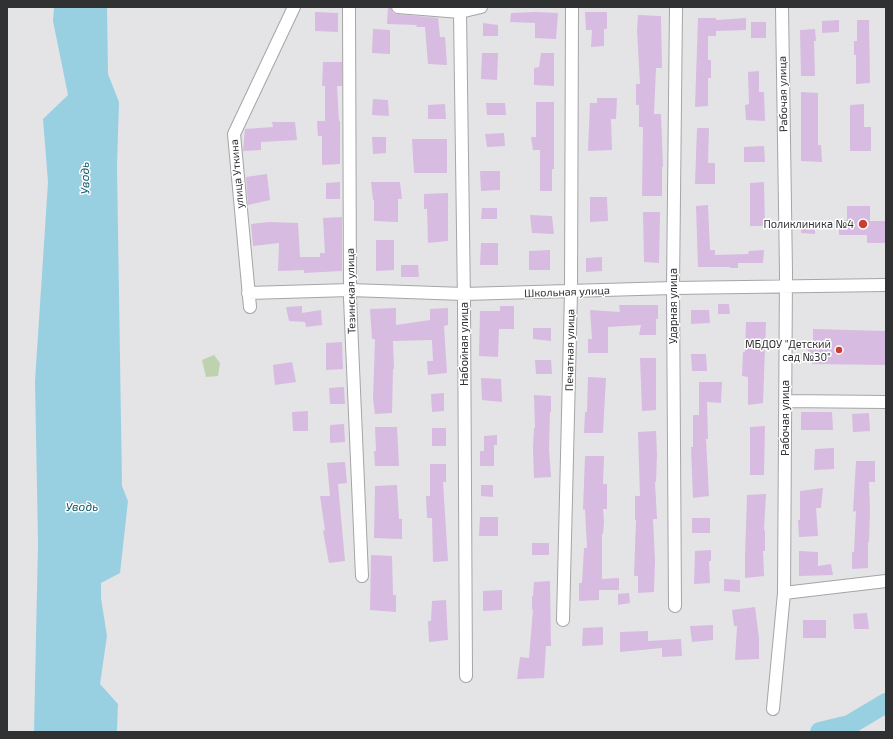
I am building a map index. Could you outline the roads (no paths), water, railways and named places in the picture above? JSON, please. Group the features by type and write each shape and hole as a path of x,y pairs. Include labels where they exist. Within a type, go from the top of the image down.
{"street":[{"name":"улица Уткина","path":"250,307 234,134 294,7"},
{"name":"Тезинская улица","path":"349,7 350,290 362,576"},
{"path":"398,7 460,12 481,7"},
{"name":"Печатная улица","path":"563,620 571,292 572,7"},
{"name":"Ударная улица","path":"675,606 673,288 676,7"},
{"name":"Рабочая улица","path":"773,708 784,593 786,286 782,7"},
{"name":"Набойная улица","path":"460,12 464,294 466,676"},
{"name":"Школьная улица","path":"248,293 350,290 464,294 673,288 886,285"},
{"path":"785,401 886,402"},
{"path":"784,593 886,581"}],"water":[{"name":"Уводь","path":"54,7 107,7 108,74 119,102 117,166 122,486 128,501 120,573 101,583 101,598 107,636 100,684 118,704 117,732 34,732 38,543 35,381 48,182 43,119 68,95 53,21"}],"waterway":[{"path":"820,732 849,725 886,703"}],"place":[{"name":"Поликлиника №4","path":"863,224"},
{"name":"МБДОУ \"Детский сад №30\"","path":"839,350"}]}
